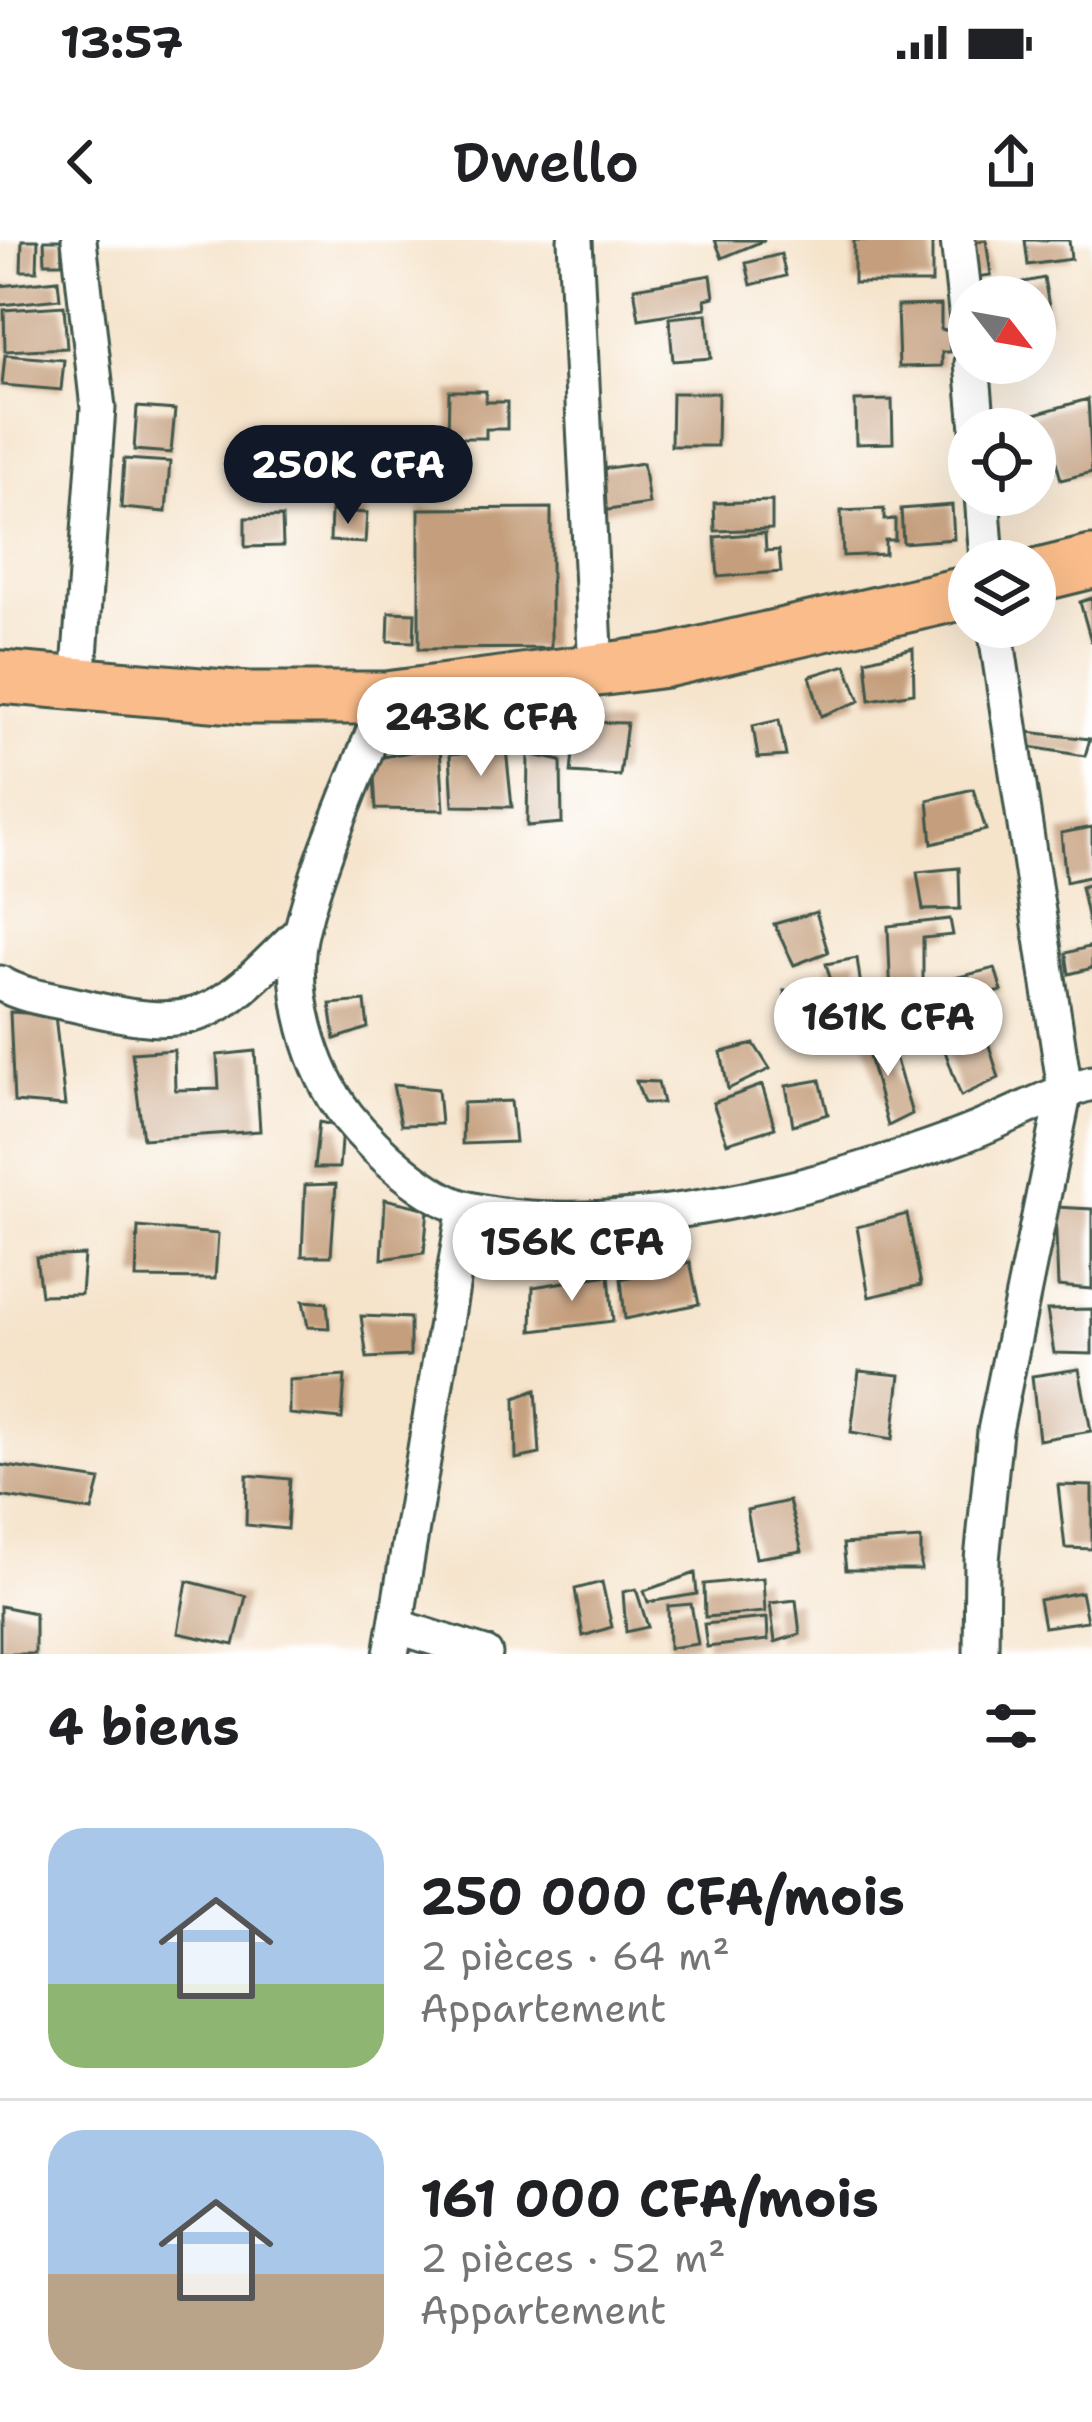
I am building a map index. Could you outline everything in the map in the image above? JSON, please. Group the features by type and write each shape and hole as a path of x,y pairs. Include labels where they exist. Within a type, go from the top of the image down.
{"highway":[{"path":"1056,571 1092,562"},
{"path":"0,677 247,698 386,698 774,639 948,597"}],"street":[{"path":"78,685 98,408 79,240"},
{"path":"575,240 596,669"},
{"path":"958,240 962,276"},
{"path":"981,1654 982,1561 995,1431 1078,1086 999,648"},
{"path":"386,698 301,931 299,970 308,1031 318,1068 342,1109 377,1153 464,1208 526,1216 683,1211 923,1149 1078,1086"},
{"path":"0,983 119,1016 166,1022 199,1017 236,994 301,931"},
{"path":"464,1208 394,1640 485,1654"}],"building":[{"path":"22,240 38,240 37,271 21,271"},
{"path":"44,240 61,240 62,263 45,263"},
{"path":"715,240 765,240 722,258"},
{"path":"854,240 932,240 932,283 854,283"},
{"path":"986,240 991,275 969,276 964,243"},
{"path":"1025,240 1069,240 1071,259 1028,265"},
{"path":"781,254 786,276 751,285 746,263"},
{"path":"711,275 714,297 705,299 706,308 639,319 634,288"},
{"path":"58,280 60,299 0,305 0,286"},
{"path":"941,305 941,330 948,330 948,352 942,352 942,366 899,367 897,306"},
{"path":"64,306 67,348 5,351 4,310"},
{"path":"707,314 711,358 673,361 669,318"},
{"path":"5,355 64,360 61,390 2,385"},
{"path":"449,391 486,391 486,402 507,402 507,429 486,429 486,438 448,438"},
{"path":"672,393 718,393 717,446 671,446"},
{"path":"1088,399 1092,472 1061,480 1056,462 1056,408"},
{"path":"892,400 893,443 856,444 855,401"},
{"path":"137,407 175,410 171,453 134,450"},
{"path":"315,454 424,467 422,484 313,472"},
{"path":"124,459 170,462 166,512 121,508"},
{"path":"643,463 649,504 601,511 595,470"},
{"path":"772,501 772,529 715,531 714,503"},
{"path":"948,505 954,539 903,543 901,509"},
{"path":"551,508 551,648 419,649 419,509"},
{"path":"884,509 884,520 895,519 895,540 885,540 885,554 843,556 841,511"},
{"path":"331,511 367,513 365,543 330,541"},
{"path":"282,517 283,546 245,547 245,518"},
{"path":"765,533 766,551 779,550 781,572 718,577 715,537"},
{"path":"1092,598 1092,641 1091,641 1080,602"},
{"path":"389,612 415,613 414,642 388,641"},
{"path":"913,648 914,693 870,700 866,660"},
{"path":"846,665 860,701 821,716 810,676"},
{"path":"779,720 786,756 758,758 753,726"},
{"path":"576,722 627,723 620,776 571,773"},
{"path":"1027,732 1090,739 1085,756 1024,746"},
{"path":"440,746 444,810 376,809 373,759"},
{"path":"506,749 512,807 453,806 450,754"},
{"path":"528,754 561,761 562,823 527,826"},
{"path":"973,789 986,830 932,844 928,800"},
{"path":"1092,827 1092,876 1066,882 1061,833"},
{"path":"959,868 960,909 923,910 917,872"},
{"path":"1092,884 1092,930 1090,930 1081,887"},
{"path":"816,912 828,952 794,965 774,924"},
{"path":"950,919 953,935 923,938 923,994 891,999 888,926"},
{"path":"1092,946 1092,968 1069,974 1066,953"},
{"path":"857,958 861,987 834,991 826,964"},
{"path":"995,968 1002,991 933,1008 926,985"},
{"path":"828,988 834,1021 790,1027 784,991"},
{"path":"365,1001 368,1028 335,1039 330,1004"},
{"path":"10,1012 55,1015 65,1106 14,1102"},
{"path":"983,1026 999,1078 961,1096 941,1040"},
{"path":"889,1036 912,1114 888,1126 864,1038"},
{"path":"754,1044 770,1069 728,1089 721,1052"},
{"path":"174,1050 175,1090 219,1089 217,1055 255,1051 260,1131 143,1139 132,1053"},
{"path":"820,1080 828,1114 793,1125 786,1086"},
{"path":"636,1081 658,1082 663,1103 644,1103"},
{"path":"393,1085 438,1089 441,1124 401,1125"},
{"path":"762,1085 775,1128 727,1143 713,1103"},
{"path":"511,1101 515,1142 462,1144 463,1103"},
{"path":"319,1122 342,1127 339,1168 314,1168"},
{"path":"336,1184 331,1256 302,1256 305,1185"},
{"path":"385,1199 428,1209 424,1253 382,1259"},
{"path":"1055,1207 1092,1209 1092,1289 1058,1286"},
{"path":"907,1214 921,1285 869,1297 857,1227"},
{"path":"138,1227 218,1234 215,1279 136,1278"},
{"path":"84,1255 81,1294 41,1295 36,1257"},
{"path":"690,1262 699,1304 625,1319 621,1279"},
{"path":"609,1275 613,1321 532,1331 533,1287"},
{"path":"303,1301 327,1303 329,1328 308,1327"},
{"path":"1092,1309 1092,1354 1054,1353 1047,1310"},
{"path":"361,1316 410,1318 410,1356 367,1358"},
{"path":"1079,1369 1091,1431 1039,1440 1032,1376"},
{"path":"859,1371 900,1375 893,1439 851,1432"},
{"path":"345,1376 342,1419 289,1414 289,1380"},
{"path":"536,1390 540,1454 516,1459 515,1398"},
{"path":"0,1465 100,1480 92,1511 0,1496"},
{"path":"247,1475 290,1479 287,1529 246,1525"},
{"path":"1058,1485 1092,1486 1092,1549 1065,1548"},
{"path":"789,1501 802,1551 756,1558 747,1510"},
{"path":"921,1539 921,1570 846,1570 843,1544"},
{"path":"695,1573 697,1594 648,1602 644,1591"},
{"path":"763,1578 765,1612 705,1617 704,1584"},
{"path":"187,1581 246,1596 234,1645 178,1633"},
{"path":"602,1582 612,1627 583,1636 575,1589"},
{"path":"636,1589 648,1627 626,1632 623,1592"},
{"path":"1081,1592 1087,1621 1044,1627 1039,1600"},
{"path":"796,1600 800,1634 775,1642 770,1603"},
{"path":"691,1604 698,1644 669,1648 668,1606"},
{"path":"0,1606 35,1613 35,1654 0,1654"},
{"path":"767,1618 768,1640 707,1647 704,1624"}]}
